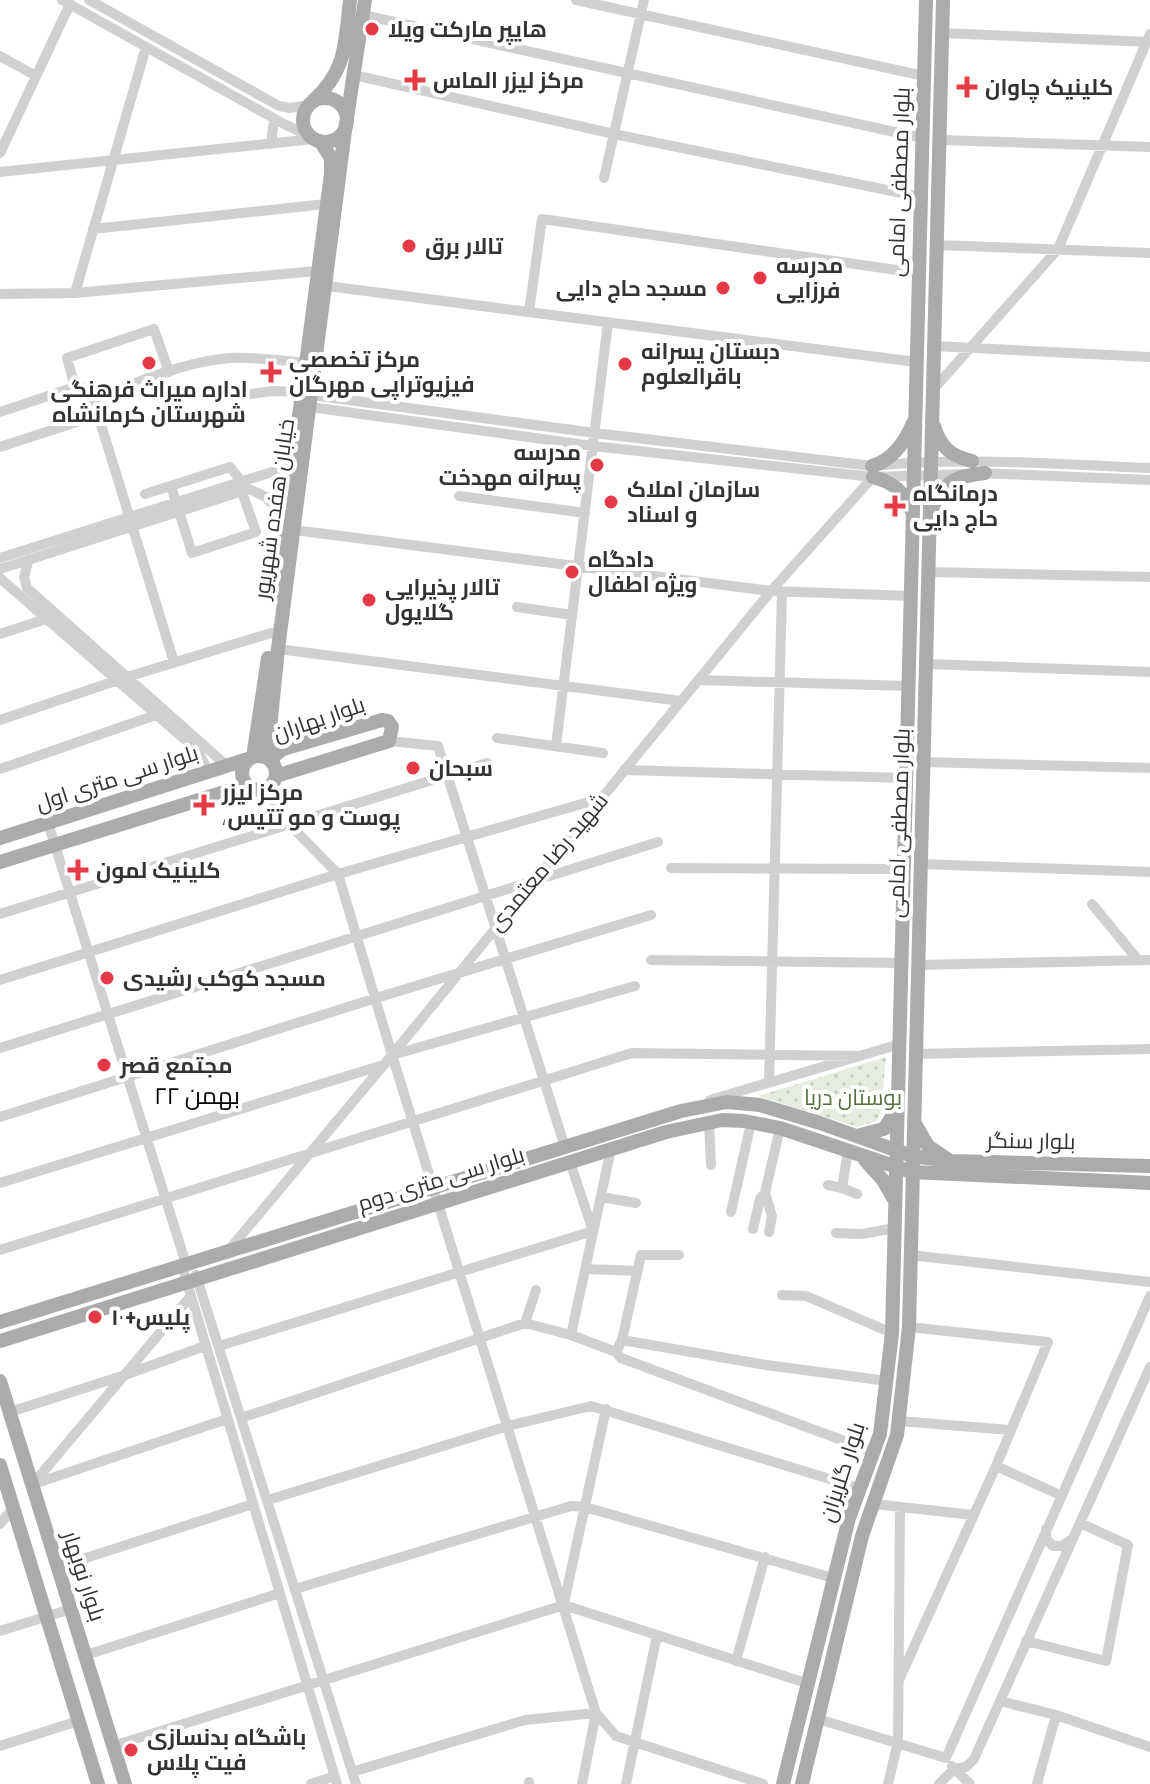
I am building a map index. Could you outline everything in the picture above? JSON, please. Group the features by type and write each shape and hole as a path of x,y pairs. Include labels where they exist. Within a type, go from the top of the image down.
{"main road":[{"path":"309,104 322,98 335,100 344,109 346,123 337,138 315,139 303,123 309,104 326,90 340,67 350,0"},
{"name":"بلوار مصطفی امامی","path":"897,1168 926,0"},
{"name":"بلوار مصطفی امامی","path":"912,1172 943,0"},
{"name":"خیابان هفده شهریور","path":"259,758 271,633 327,286 346,123 364,8"},
{"name":"خیابان هفده شهریور","path":"259,758 278,649 291,466 307,398 305,363 331,158 315,139"},
{"path":"913,516 908,501 899,489 873,471 897,450 915,419"},
{"path":"932,419 943,446 955,457 972,461"},
{"path":"929,515 939,493 951,481 985,473"},
{"name":"بلوار بهاران","path":"259,758 382,720 388,721 392,727 389,741 276,776"},
{"path":"259,758 274,765 276,776 266,789 256,790 247,785 242,769 259,758"},
{"name":"بلوار سی متری اول","path":"0,838 259,758"},
{"name":"بلوار سی متری اول","path":"0,862 247,785"},
{"name":"بلوار سی متری دوم","path":"0,1322 703,1106 727,1102 760,1105 912,1156"},
{"path":"854,1135 865,1136 884,1129 898,1107"},
{"path":"913,1119 928,1146 951,1161"},
{"name":"بلوار سی متری دوم","path":"0,1341 191,1286 438,1203 709,1122 722,1120 780,1128 912,1172"},
{"path":"853,1153 883,1180 896,1203"},
{"name":"بلوار سنگر","path":"912,1156 951,1161 1150,1166"},
{"name":"بلوار گلریزان","path":"783,1784 833,1578 859,1488 880,1434 892,1333 897,1168"},
{"name":"بلوار سنگر","path":"912,1172 1150,1183"},
{"name":"بلوار گلریزان","path":"802,1784 859,1547 897,1435 909,1327 912,1172"},
{"path":"911,1193 936,1175"},
{"name":"بلوار نوبهار","path":"0,1381 125,1784"},
{"path":"1,1475 98,1784"}],"street":[{"path":"89,0 106,4 279,106 290,108 309,104"},
{"path":"576,0 924,76"},
{"path":"604,178 644,0"},
{"path":"0,153 66,2 315,139"},
{"path":"98,19 106,4"},
{"path":"364,8 627,75 922,138"},
{"path":"932,391 1058,249 1149,39 942,33"},
{"path":"75,293 146,47"},
{"path":"0,56 36,76"},
{"path":"354,75 614,134 921,197"},
{"path":"271,144 274,119"},
{"path":"0,172 315,139"},
{"path":"940,140 1150,147"},
{"path":"93,229 326,204"},
{"path":"529,312 542,219 918,273"},
{"path":"936,245 1150,253"},
{"path":"0,294 75,293 317,271"},
{"path":"327,286 916,362"},
{"path":"556,746 608,322"},
{"path":"75,387 67,358 154,329 169,372"},
{"path":"934,346 1150,357"},
{"path":"94,398 195,364 228,358 268,358 305,363"},
{"path":"0,412 75,387 87,389 94,398 174,662"},
{"path":"242,395 273,391 452,426 754,465 873,471 931,468 972,461 1150,468"},
{"path":"0,447 86,419 94,411 94,398"},
{"path":"307,398 755,453 873,471"},
{"path":"452,426 455,415"},
{"path":"754,465 755,453"},
{"path":"0,569 131,522 244,488 291,466"},
{"path":"145,494 230,467 244,488 256,532 192,553 171,486"},
{"path":"931,468 1150,480"},
{"name":"شهید رضا معتمدی","path":"228,1251 873,471"},
{"path":"244,488 266,497 289,525 776,592 911,596"},
{"path":"459,496 585,513"},
{"path":"0,558 131,522"},
{"path":"29,559 24,577 27,588 185,735 203,759 206,767 202,774"},
{"path":"929,572 1150,577"},
{"path":"0,578 122,679 156,715 227,766"},
{"path":"769,1082 780,683 776,592"},
{"path":"517,607 572,615"},
{"path":"0,634 46,619"},
{"path":"0,720 271,633"},
{"path":"278,649 681,701"},
{"path":"926,664 1150,672"},
{"path":"698,680 908,686"},
{"path":"0,769 156,715"},
{"path":"497,738 603,753"},
{"path":"389,741 438,746 565,1147"},
{"path":"923,762 1150,768"},
{"path":"0,914 487,763"},
{"path":"624,770 906,778"},
{"path":"266,789 289,824 338,874 596,1713 616,1736 763,1784"},
{"path":"0,980 338,874 600,799"},
{"path":"48,823 186,1264 205,1346 336,1780 311,1784"},
{"path":"0,1048 658,842"},
{"path":"920,864 1150,872"},
{"path":"671,868 904,869"},
{"path":"1092,904 1144,960"},
{"path":"0,1117 651,915"},
{"path":"651,960 902,963"},
{"path":"917,965 1144,960"},
{"path":"392,1055 635,986"},
{"path":"703,1106 711,1099 900,1044"},
{"path":"915,1054 1150,1049"},
{"path":"0,1250 632,1053 861,1056"},
{"path":"0,1183 382,1066"},
{"path":"709,1122 711,1165"},
{"path":"731,1212 751,1123"},
{"path":"753,1229 780,1128"},
{"path":"571,1335 611,1149"},
{"path":"842,1188 853,1153"},
{"path":"570,1162 593,1231"},
{"path":"828,1185 857,1194"},
{"path":"765,1193 772,1216 769,1232"},
{"path":"601,1197 636,1203"},
{"path":"836,1233 862,1234 895,1228"},
{"path":"219,1346 593,1231"},
{"path":"616,1352 622,1340 641,1255 679,1255"},
{"path":"910,1255 1150,1282"},
{"path":"586,1269 637,1271"},
{"path":"191,1286 219,1346 356,1784"},
{"path":"32,1485 125,1375 191,1286"},
{"path":"525,1323 536,1290"},
{"path":"782,1295 806,1296 892,1333"},
{"path":"946,1758 1150,1296"},
{"path":"241,1418 525,1323 571,1335 616,1352 621,1358 874,1452"},
{"path":"899,1680 996,1466 1048,1342 909,1327"},
{"path":"622,1340 766,1365 888,1381"},
{"path":"10,1412 205,1346"},
{"path":"939,1784 954,1769 966,1767 974,1759 1150,1367"},
{"path":"268,1500 508,1426 591,1406 859,1488"},
{"path":"564,1605 606,1409"},
{"path":"32,1485 227,1419"},
{"path":"899,1421 1010,1430"},
{"path":"996,1466 1060,1495"},
{"path":"58,1567 253,1504"},
{"path":"874,1504 973,1515"},
{"path":"295,1589 571,1506 585,1507 833,1578"},
{"path":"0,1524 13,1508"},
{"path":"888,1784 898,1742 900,1509"},
{"path":"1026,1641 1106,1661 1128,1545 1080,1523"},
{"path":"1046,1527 1046,1539 1053,1546 1062,1546 1072,1539"},
{"path":"736,1661 765,1557"},
{"path":"86,1655 280,1593"},
{"path":"113,1746 564,1605 809,1684"},
{"path":"0,1631 71,1609"},
{"path":"626,1784 657,1635"},
{"path":"1000,1701 1056,1715 1150,1747"},
{"path":"352,1772 525,1720 596,1713"},
{"path":"582,1784 596,1713"},
{"path":"1037,1784 1056,1715"},
{"path":"818,1719 946,1758 970,1784"},
{"path":"0,1746 78,1721"}],"green space":[{"name":"بوستان دریا","path":"886,1057 881,1113 876,1121 858,1127 758,1096"}],"place":[{"name":"هایپر مارکت ویلا","path":"372,29"},
{"name":"مرکز لیزر الماس","path":"415,80"},
{"name":"کلینیک چاوان","path":"967,87"},
{"name":"تالار برق","path":"409,246"},
{"name":"مدرسه فرزایی","path":"760,278"},
{"name":"مسجد حاج دایی","path":"723,288"},
{"name":"اداره میراث فرهنگی شهرستان کرمانشاه","path":"149,363"},
{"name":"دبستان پسرانه باقرالعلوم","path":"625,364"},
{"name":"مرکز تخصصی فیزیوتراپی مهرگان","path":"271,372"},
{"name":"مدرسه پسرانه مهدخت","path":"597,465"},
{"name":"سازمان املاک و اسناد","path":"611,502"},
{"name":"درمانگاه حاج دایی","path":"895,506"},
{"name":"دادگاه ویژه اطفال","path":"572,572"},
{"name":"تالار پذیرایی گلایول","path":"369,600"},
{"name":"سبحان","path":"413,768"},
{"name":"مرکز لیزر ،پوست و مو تتیس","path":"204,805"},
{"name":"کلینیک لمون","path":"78,870"},
{"name":"مسجد کوکب رشیدی","path":"107,978"},
{"name":"مجتمع قصر","path":"104,1065"},
{"name":"پلیس+۱۰","path":"95,1317"},
{"name":"باشگاه بدنسازی فیت پلاس","path":"131,1750"}],"district":[{"name":"۲۲ بهمن","path":"197,1096"}]}
